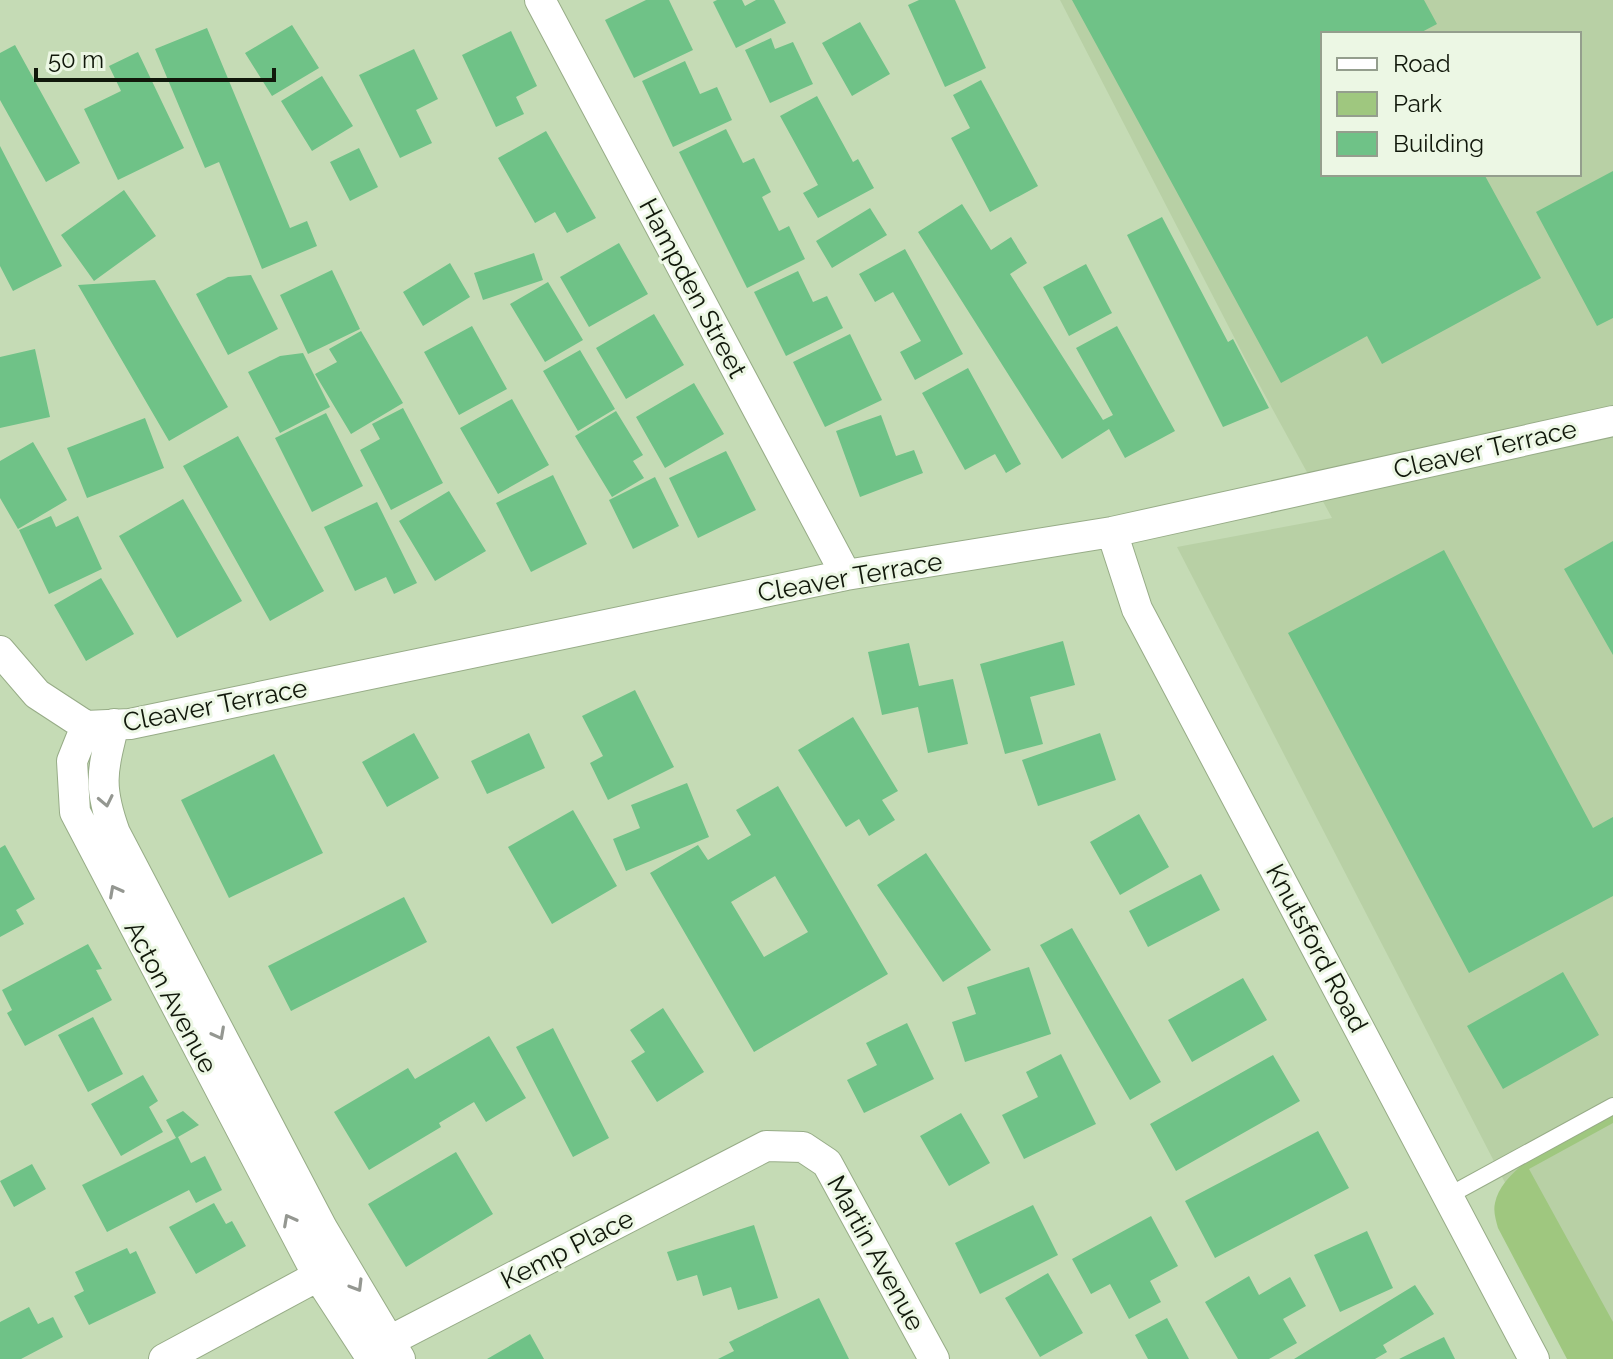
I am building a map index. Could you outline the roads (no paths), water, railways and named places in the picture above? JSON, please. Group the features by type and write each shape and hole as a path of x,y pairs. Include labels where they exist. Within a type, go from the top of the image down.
{"street":[{"name":"Hampden Street","path":"540,0 846,575"},
{"name":"Cleaver Terrace","path":"100,725 130,724 846,575 1112,532 1613,421"},
{"name":"Knutsford Road","path":"1112,532 1137,609 1534,1359"},
{"path":"0,651 37,694 100,725"},
{"name":"Acton Avenue","path":"100,725 72,761 75,812 318,1276 382,1353"},
{"name":"Acton Avenue","path":"100,725 103,799 115,833 322,1228 382,1353"},
{"name":"Kemp Place","path":"382,1353 766,1146"},
{"name":"Martin Avenue","path":"766,1146 803,1147 827,1163 934,1359"},
{"path":"164,1359 318,1276"}],"lane":[{"path":"1448,1196 1613,1106"}]}
